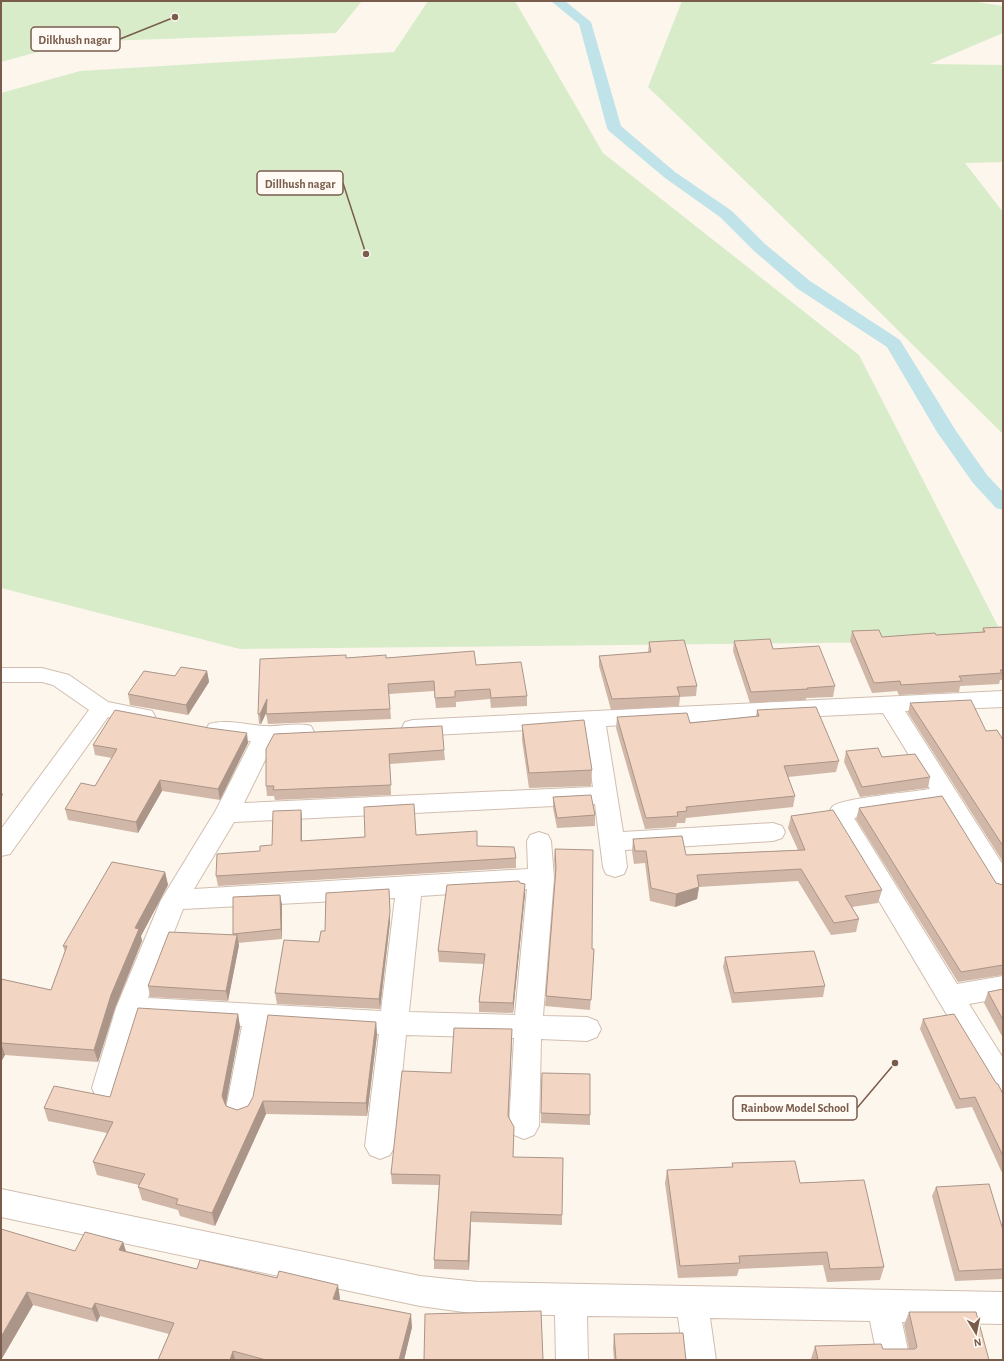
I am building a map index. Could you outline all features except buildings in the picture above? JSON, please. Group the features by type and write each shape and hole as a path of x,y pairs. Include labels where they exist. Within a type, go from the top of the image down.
{"street":[{"path":"1,675 42,675 61,680 102,708 164,720"},
{"path":"391,729 889,704 1003,700"},
{"path":"889,704 945,796 1003,886"},
{"path":"1,847 102,708"},
{"path":"594,720 606,795 615,867"},
{"path":"195,726 241,733 266,734 321,732"},
{"path":"106,1088 130,1008 174,900 227,813 266,734"},
{"path":"227,813 606,795"},
{"path":"945,796 846,810 841,813 841,817 1003,1083"},
{"path":"612,842 773,832"},
{"path":"524,1126 528,1028 541,878 539,841"},
{"path":"174,900 541,878"},
{"path":"380,1146 409,887"},
{"path":"949,996 1003,987"},
{"path":"130,1008 394,1023 587,1029"},
{"path":"240,1109 258,1015"},
{"path":"1,1202 420,1291 478,1298 1003,1308"},
{"path":"571,1300 572,1360"},
{"path":"692,1302 700,1360"},
{"path":"883,1306 894,1360"}],"green space":[{"path":"1,1 362,1 336,33 74,42 1,62"},
{"path":"428,1 515,1 603,153 859,355 1003,636 1003,641 240,649 1,588 1,93 80,71 394,52"},
{"path":"682,1 971,1 1003,6 1003,33 930,64 1003,65 1003,162 965,163 1003,212 1003,434 832,265 648,87"}],"waterway":[{"path":"557,1 585,22 614,128 670,175 726,214 759,247 804,285 894,344 947,432 980,479 1003,504"}],"place":[{"name":"Dilkhush nagar","path":"175,17"},
{"name":"Dillhush nagar","path":"366,254"},
{"name":"Rainbow Model School","path":"895,1063"}]}
